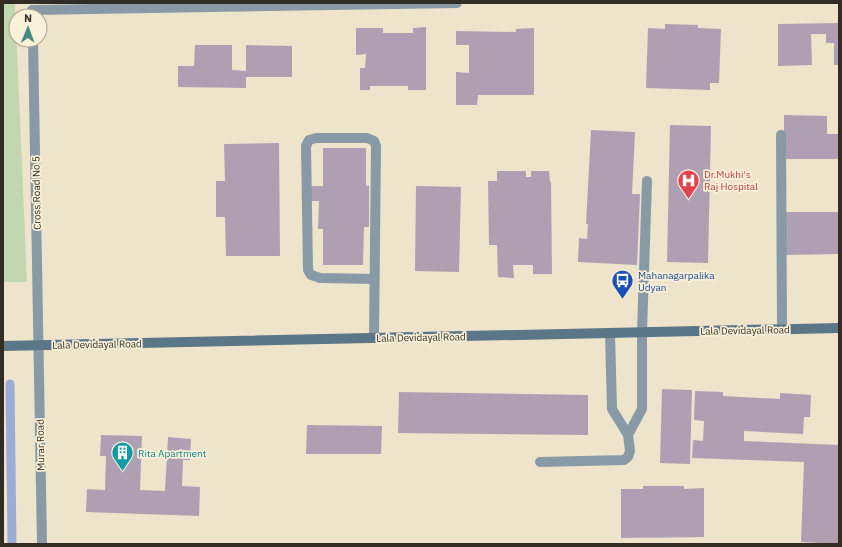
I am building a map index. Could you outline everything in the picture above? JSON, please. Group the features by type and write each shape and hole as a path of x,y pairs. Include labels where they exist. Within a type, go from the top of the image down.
{"street":[{"path":"48,10 457,3"},
{"name":"Cross Road No 5","path":"33,48 38,346"},
{"path":"780,135 782,329"},
{"path":"374,279 320,278 311,275 308,270 306,146 309,140 316,138 367,138 374,141 376,146 374,338"},
{"path":"628,435 642,409 642,332 647,181"},
{"name":"Lala Devidayal Road","path":"3,346 839,328"},
{"path":"540,462 624,460 628,457 630,451 628,435 612,409 610,333"},
{"name":"Murar Road","path":"38,346 42,544"}],"green space":[{"path":"3,3 15,3 15,8 8,8 8,48 17,48 27,282 3,282"}],"building":[{"path":"839,23 839,65 834,65 834,43 826,43 826,34 811,34 812,65 778,66 778,24"},
{"path":"665,24 698,25 698,28 721,29 719,83 710,83 710,90 646,88 648,28 665,29"},
{"path":"426,27 426,90 408,90 408,86 370,86 370,90 360,90 360,68 365,68 366,54 356,55 356,28 383,28 383,33 413,33 413,28"},
{"path":"534,28 534,95 478,95 477,105 456,105 456,72 469,73 469,45 456,45 456,31 516,32 516,29"},
{"path":"195,45 232,45 232,70 246,71 246,45 292,46 292,77 246,77 246,88 178,87 178,66 194,66"},
{"path":"784,115 827,116 827,134 839,134 839,159 784,159"},
{"path":"670,125 711,126 708,263 667,262"},
{"path":"591,130 635,132 632,194 640,194 637,265 578,262 579,238 587,239 588,224 586,224"},
{"path":"279,143 280,256 226,256 225,217 216,217 216,181 225,181 224,144"},
{"path":"323,148 366,148 366,186 369,185 369,227 364,227 363,265 323,265 323,229 318,229 319,201 310,201 311,186 323,186"},
{"path":"497,171 526,171 526,177 531,177 531,171 549,171 551,182 552,274 533,274 533,265 513,265 514,278 498,277 497,245 489,245 488,181 497,181"},
{"path":"416,186 461,187 459,272 415,271"},
{"path":"784,212 839,212 839,254 785,255"},
{"path":"662,389 692,390 690,464 660,463"},
{"path":"695,391 723,392 723,396 780,399 780,393 811,395 810,417 804,417 803,434 744,431 744,441 839,445 839,544 801,542 804,462 692,458 693,440 703,441 704,421 694,420"},
{"path":"399,392 588,395 588,435 398,433"},
{"path":"307,425 382,426 381,454 306,454"},
{"name":"Rita Apartment","path":"101,435 142,436 140,490 165,491 168,437 191,439 190,460 183,460 182,486 200,487 199,516 86,512 87,489 105,490 106,456 100,456"},
{"path":"643,486 684,486 684,489 704,488 704,537 621,538 621,489 643,489"}],"waterway":[{"path":"10,384 12,544"}],"place":[{"name":"Dr.Mukhi's Raj Hospital","path":"688,200"},
{"name":"Mahanagarpalika Udyan","path":"623,300"},
{"name":"Rita Apartment","path":"123,472"}]}
